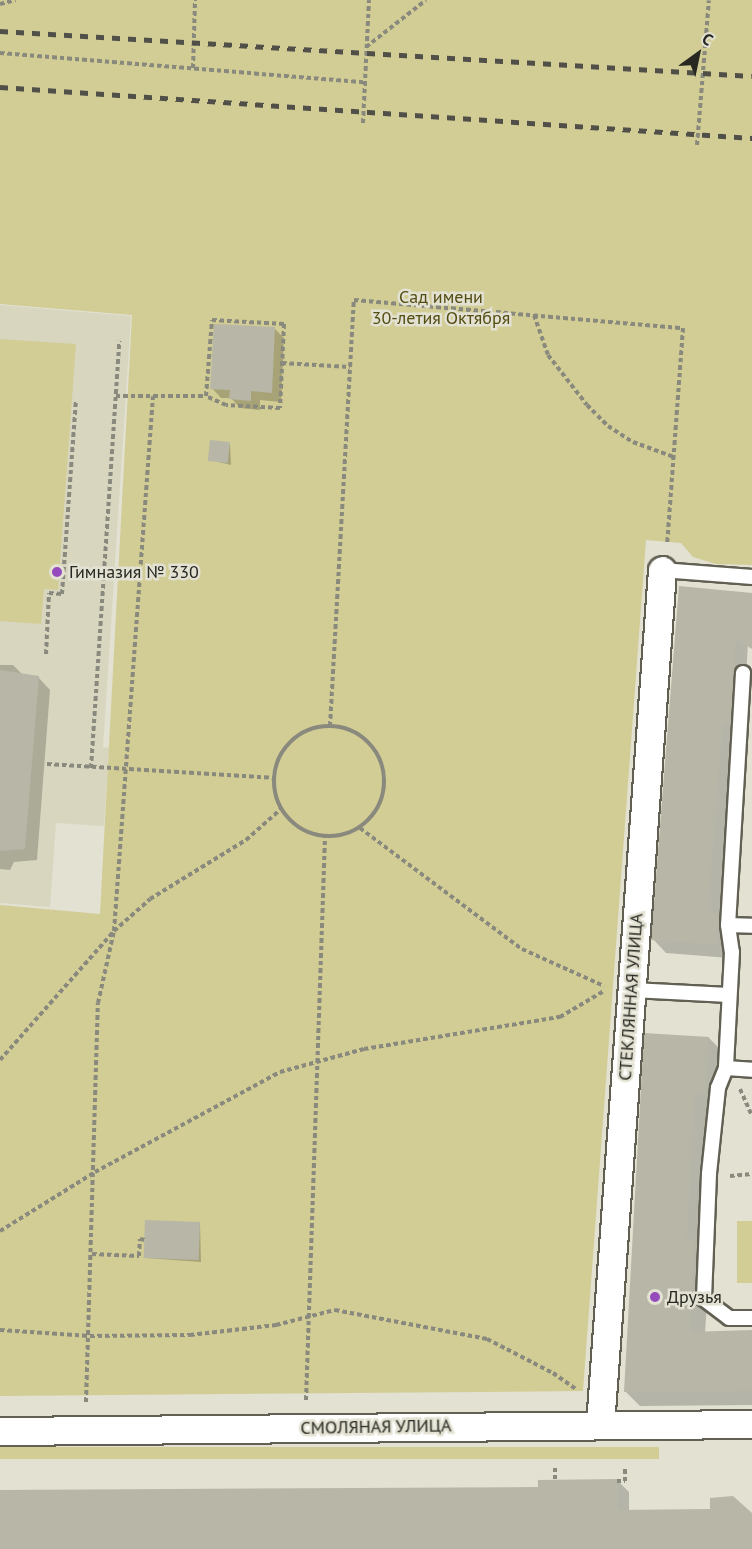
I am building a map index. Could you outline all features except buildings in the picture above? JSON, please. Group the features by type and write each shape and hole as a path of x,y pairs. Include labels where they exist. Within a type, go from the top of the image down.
{"street":[{"name":"СТЕКЛЯННАЯ УЛИЦА","path":"600,1425 632,990 663,669 662,570"},
{"name":"СМОЛЯНАЯ УЛИЦА","path":"0,1431 752,1424"}],"lane":[{"path":"662,570 731,578 752,576"},
{"path":"743,673 745,749 728,925 732,952 726,1068 718,1088 709,1174 704,1299 729,1318 752,1318"},
{"path":"728,925 752,926"},
{"path":"632,990 729,995"},
{"path":"726,1068 752,1070"}],"path":[{"path":"0,4 16,0"},
{"path":"193,68 195,0"},
{"path":"363,123 369,0"},
{"path":"366,47 426,0"},
{"path":"697,145 709,0"},
{"path":"0,53 364,82"},
{"path":"330,726 354,300 683,328 674,457 662,570"},
{"path":"534,315 548,356 587,405 608,426 633,442 674,457"},
{"path":"116,396 206,396 226,405 280,408 284,324 212,320 206,396"},
{"path":"91,768 119,341"},
{"path":"282,363 350,367"},
{"path":"86,1402 90,1336 98,1003 114,931 153,396"},
{"path":"46,654 49,593 62,594 76,402"},
{"path":"330,726 362,736 382,764 382,797 372,816 360,828 343,835 325,836 302,829 281,809 274,778 280,757 289,743 308,730 330,726"},
{"path":"46,764 274,778"},
{"path":"0,1060 114,931 150,899 246,840 281,809"},
{"path":"0,1231 94,1172 239,1092 320,1059 560,1017 608,988 522,949 360,828"},
{"path":"306,1400 306,1318 320,1059 325,836"},
{"path":"92,1254 139,1256 140,1239 145,1240"},
{"path":"0,1330 90,1336 190,1335 276,1325 335,1310 487,1339 553,1373 579,1391"},
{"path":"617,1481 625,1481 625,1467"},
{"path":"555,1468 555,1479"}],"shaded area":[{"name":"Гимназия № 330","path":"0,305 131,316 103,747 109,748 104,826 56,823 50,907 0,903"}],"green space":[{"name":"Сад имени 30-летия Октября","path":"0,0 752,0 752,565 716,564 693,557 681,543 646,540 583,1391 0,1396 0,905 100,914 132,315 0,304"},
{"path":"0,339 76,344 58,590 44,589 41,624 0,621"},
{"path":"737,1221 752,1221 752,1283 737,1283"},
{"path":"0,1447 659,1447 659,1459 0,1459"}],"railway":[{"path":"0,31 752,76"},
{"path":"0,87 752,138"}],"place":[{"name":"Гимназия № 330","path":"57,572"},
{"name":"Друзья","path":"655,1297"}]}
